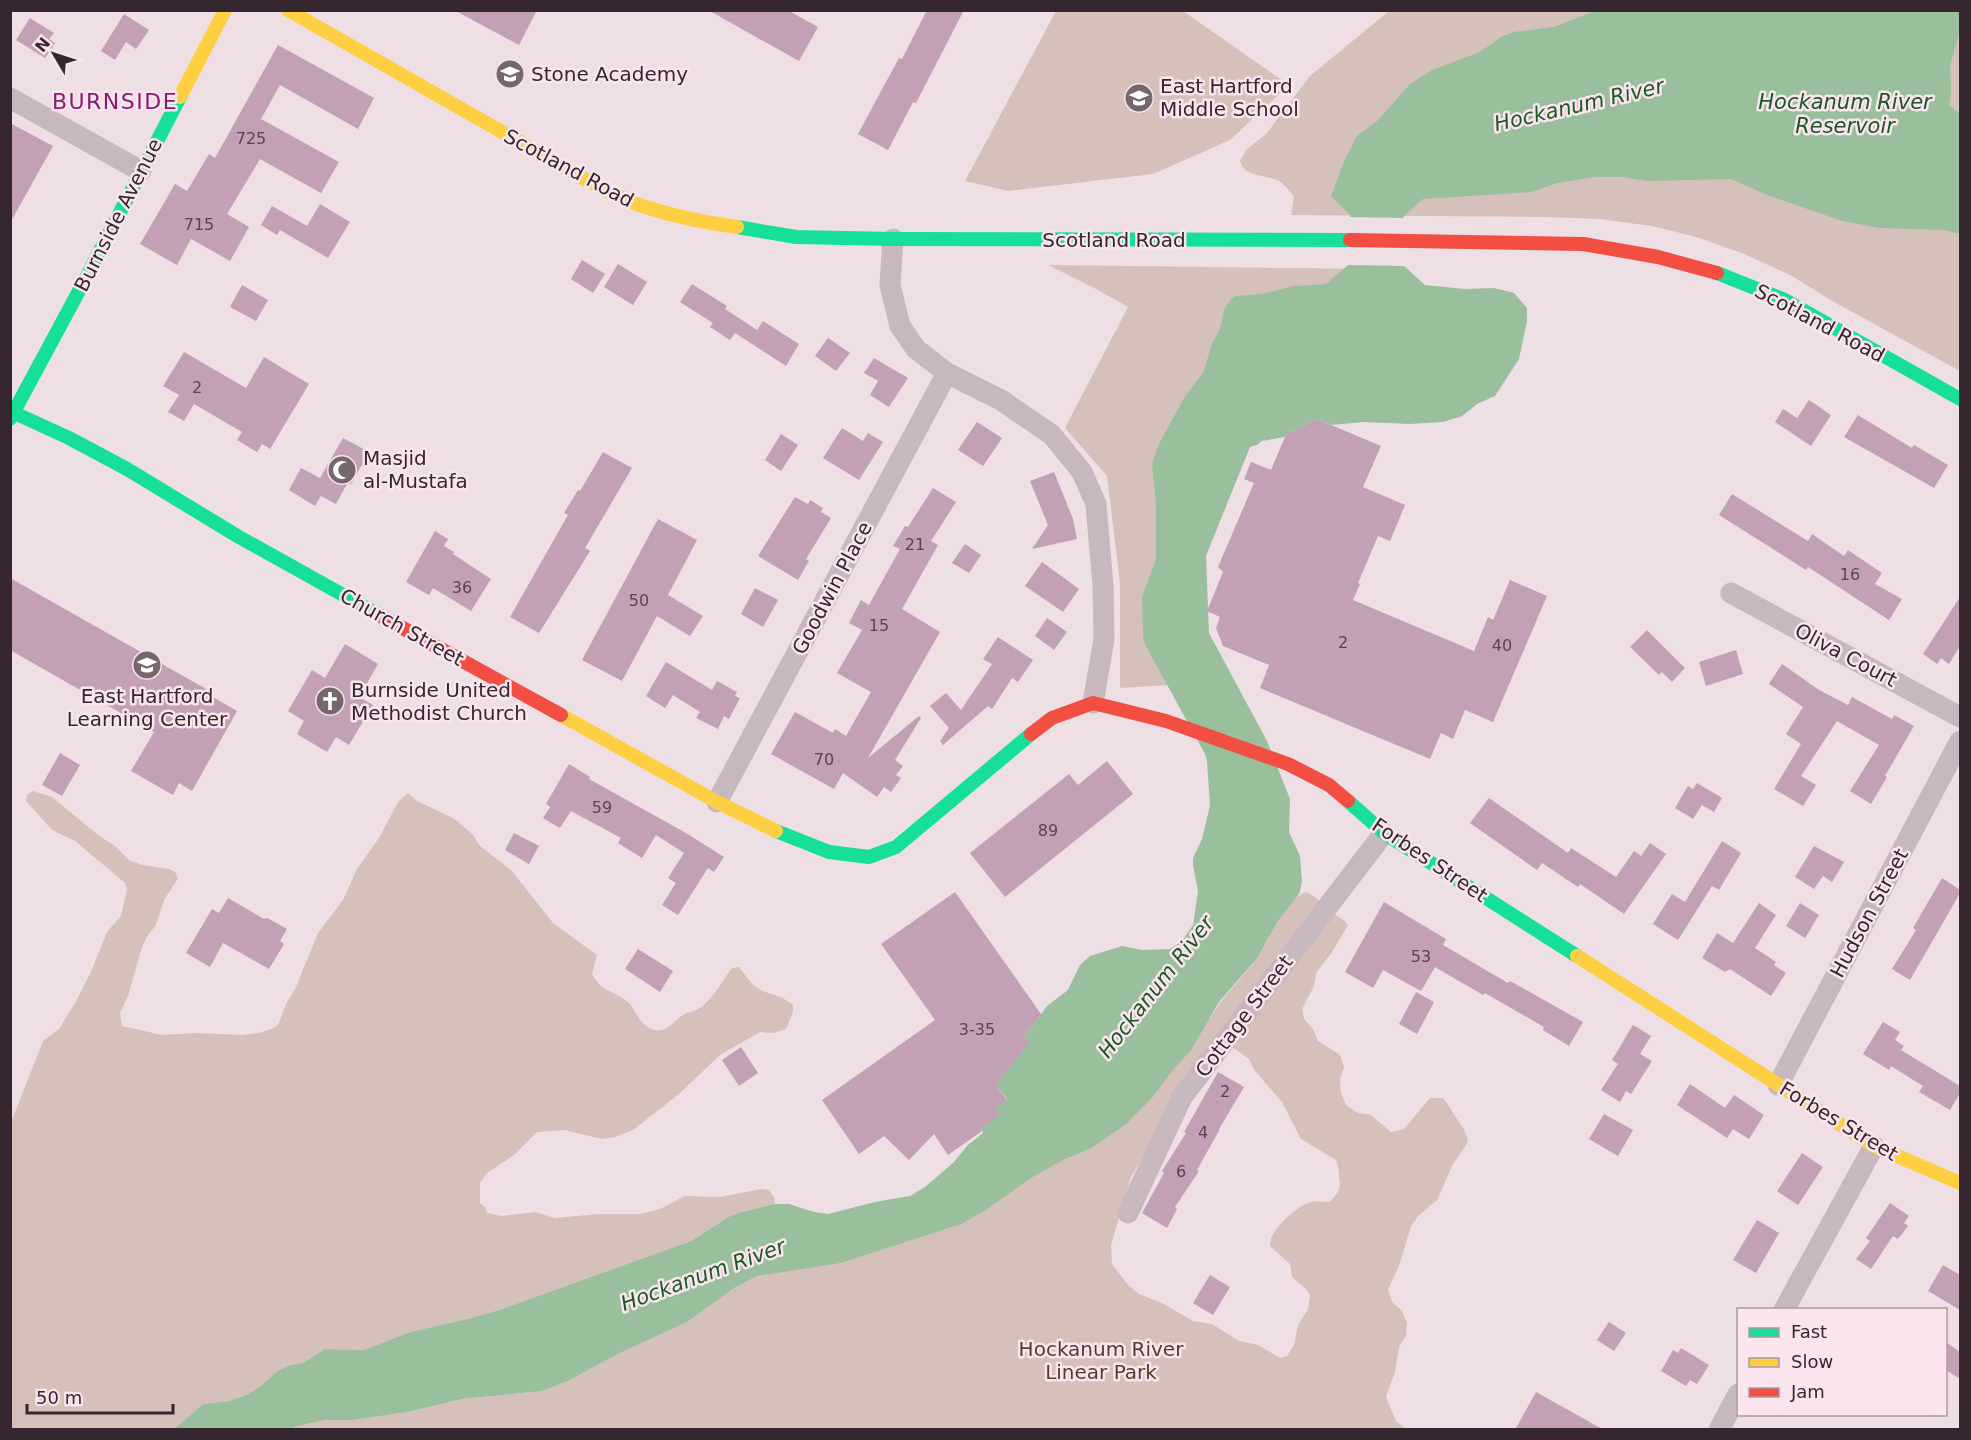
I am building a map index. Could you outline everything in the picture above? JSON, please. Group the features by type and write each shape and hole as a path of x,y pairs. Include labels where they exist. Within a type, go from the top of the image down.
{"street":[{"name":"Burnside Avenue","path":"12,414 225,10"},
{"name":"Scotland Road","path":"288,10 580,177 637,204 710,223 796,237 893,240 1405,240 1583,244 1658,257 1720,274 1785,300 1960,399"},
{"path":"10,98 141,171"},
{"path":"893,240 890,285 900,326 915,349 947,374 1000,400 1052,435 1082,472 1096,504 1103,586 1104,639 1093,703"},
{"name":"Goodwin Place","path":"717,802 947,374"},
{"name":"Church Street","path":"12,414 54,430 187,503 239,537 717,802 774,830 829,852 869,857 896,847 1012,748 1052,718 1093,703"},
{"name":"Oliva Court","path":"1731,593 1960,717"},
{"name":"Forbes Street","path":"1093,703 1166,721 1288,764 1329,785 1384,832 1874,1146 1960,1183"},
{"name":"Hudson Street","path":"1778,1085 1960,741"},
{"name":"Cottage Street","path":"1128,1213 1182,1097 1384,832"},
{"path":"1786,1308 1874,1146"},
{"path":"1719,1430 1737,1396"}],"green space":[{"path":"1056,11 1183,11 1289,85 1230,140 1153,174 1008,191 965,181"},
{"name":"Hockanum River Reservoir","path":"1389,11 1960,11 1960,371 1834,302 1790,275 1742,253 1693,236 1651,226 1600,219 1547,217 1291,215 1294,196 1285,186 1274,179 1251,173 1240,161 1246,150 1267,133 1310,76"},
{"path":"1048,265 1375,269 1202,452 1203,683 1120,688 1120,583 1107,476 1065,428 1128,307"},
{"path":"33,791 52,797 115,846 129,860 142,865 169,869 175,872 178,878 164,900 156,925 142,947 128,996 120,1013 122,1026 162,1035 198,1033 240,1035 260,1033 274,1028 279,1023 296,987 318,933 343,900 357,869 379,838 398,802 408,793 417,801 453,818 473,835 480,846 511,870 553,923 597,955 592,974 596,980 600,985 628,1002 647,1027 657,1030 665,1029 685,1014 701,1007 732,968 739,967 759,989 781,997 793,1005 793,1012 786,1029 773,1033 760,1032 720,1055 679,1094 633,1130 602,1139 564,1130 537,1132 514,1155 487,1173 480,1183 480,1203 485,1207 487,1213 501,1216 535,1212 555,1218 598,1214 640,1214 660,1209 685,1196 720,1197 762,1189 769,1190 775,1198 774,1204 730,1216 691,1241 499,1310 410,1332 364,1350 325,1349 303,1363 290,1365 279,1371 246,1395 229,1401 203,1404 179,1425 170,1429 11,1429 10,1125 43,1041 59,1029 75,1003 91,972 107,932 121,916 127,889 125,883 75,841 52,830 26,801 27,795"},
{"name":"Hockanum River Linear Park","path":"1307,892 1348,925 1316,973 1314,986 1302,1009 1304,1019 1313,1029 1318,1041 1340,1055 1344,1067 1340,1080 1341,1093 1346,1105 1358,1113 1371,1115 1391,1132 1404,1129 1430,1098 1443,1098 1464,1130 1468,1142 1453,1164 1437,1200 1418,1216 1411,1226 1399,1266 1388,1289 1392,1302 1402,1311 1407,1323 1406,1336 1399,1347 1395,1372 1386,1397 1396,1421 1406,1429 291,1430 298,1426 325,1420 353,1420 408,1412 462,1399 542,1391 568,1381 616,1355 689,1321 734,1288 759,1276 775,1273 855,1235 1210,1018 1257,958 1284,911 1299,896","holes":["1228,1044 1249,1059 1255,1071 1282,1102 1301,1139 1336,1160 1340,1185 1338,1192 1330,1202 1311,1202 1298,1208 1279,1227 1271,1240 1270,1246 1290,1264 1292,1277 1307,1290 1310,1296 1308,1309 1298,1325 1294,1345 1287,1356 1280,1358 1258,1345 1239,1341 1212,1324 1193,1321 1164,1304 1139,1294 1128,1285 1112,1264 1111,1245 1131,1177 1173,1106"]}],"water":[{"name":"Hockanum River","path":"1595,11 1960,11 1960,31 1950,65 1949,105 1960,114 1960,234 1944,230 1881,228 1842,221 1767,195 1731,179 1648,181 1622,177 1596,177 1557,183 1532,192 1423,199 1403,217 1403,265 1425,285 1465,289 1494,288 1514,293 1527,308 1527,321 1519,359 1495,396 1477,404 1462,416 1443,422 1410,424 1364,422 1332,425 1317,419 1292,432 1288,430 1285,437 1262,441 1250,447 1206,556 1209,633 1267,741 1290,799 1289,832 1300,856 1302,882 1299,894 1278,921 1258,957 1219,1002 1191,1050 1152,1098 1125,1125 1091,1148 1031,1178 986,1210 961,1224 841,1263 758,1276 734,1288 689,1321 616,1355 568,1381 542,1391 462,1399 408,1412 353,1420 325,1420 291,1429 170,1430 203,1404 229,1401 246,1395 278,1371 290,1365 303,1363 325,1349 364,1350 410,1332 499,1310 691,1241 730,1216 742,1212 774,1204 789,1204 828,1214 910,1196 925,1187 954,1162 968,1145 983,1133 981,1128 998,1115 995,1109 1007,1099 996,1085 1029,1041 1024,1037 1047,1006 1068,990 1080,965 1090,956 1122,946 1142,950 1170,949 1182,941 1193,925 1198,891 1193,858 1202,839 1210,806 1205,754 1143,638 1142,597 1156,559 1156,505 1152,464 1159,444 1184,398 1204,371 1211,346 1220,329 1224,310 1231,299 1236,296 1262,294 1294,286 1326,284 1353,261 1350,215 1331,196 1345,159 1357,136 1377,121 1410,84 1432,70 1480,52 1501,37 1513,32 1553,27"}],"pier":[{"path":"1348,217 1405,218 1405,266 1347,265 1350,260"}],"building":[{"path":"454,10 537,10 519,45"},
{"path":"708,10 784,10 818,27 799,61"},
{"path":"927,10 964,10 916,103 913,102 888,150 858,134 899,58 902,59"},
{"path":"124,14 149,30 136,49 126,42 115,60 101,51"},
{"path":"30,18 54,33 49,39 55,43 45,58 16,40"},
{"path":"278,45 374,98 358,129 280,85 261,119 339,162 321,193 260,159 227,214 249,227 230,261 191,239 177,265 140,244 175,184 187,191 209,154 215,158"},
{"path":"10,123 53,146 10,223"},
{"path":"320,204 350,222 328,258 280,230 277,235 261,225 272,206 307,226"},
{"path":"582,260 605,274 593,293 571,279"},
{"path":"618,264 647,282 633,305 604,287"},
{"path":"692,284 727,306 725,309 757,330 763,321 799,344 786,366 735,333 730,340 710,327 713,323 680,302"},
{"path":"242,285 268,300 256,321 230,307"},
{"path":"828,338 850,353 836,371 815,356"},
{"path":"184,352 246,388 264,357 309,384 270,449 262,444 257,452 237,440 242,432 194,404 184,421 168,412 179,395 163,386"},
{"path":"874,358 908,378 889,407 870,395 878,381 864,373"},
{"path":"1809,400 1831,415 1811,446 1775,422 1783,409 1797,418"},
{"path":"1858,415 1912,448 1914,445 1948,465 1934,488 1844,437"},
{"path":"1317,419 1381,446 1363,487 1405,505 1390,541 1378,536 1353,600 1474,651 1488,617 1493,620 1510,580 1547,596 1493,722 1465,710 1453,739 1441,733 1430,759 1260,688 1269,665 1223,646 1216,628 1220,617 1207,611 1223,572 1218,567 1254,483 1244,479 1251,462 1271,470 1288,430 1292,432"},
{"path":"977,422 1002,438 983,466 958,450"},
{"path":"842,428 863,441 868,433 883,442 859,480 823,458"},
{"path":"781,434 798,445 781,471 765,460"},
{"name":"Masjid al-Mustafa","path":"343,438 369,452 351,484 348,482 336,504 321,496 315,506 289,490 301,468 320,478"},
{"path":"603,452 632,468 585,548 590,551 539,633 510,617 568,515 564,513"},
{"path":"1054,472 1073,519 1077,539 1032,549 1048,525 1030,481"},
{"path":"933,488 956,502 931,541 938,545 902,609 940,632 868,758 919,716 921,718 895,760 903,766 896,775 901,778 891,792 884,787 877,797 843,773 834,789 771,754 795,712 833,733 835,729 846,736 871,692 837,673 862,630 849,623 861,600 869,605 900,549 893,546"},
{"path":"1732,494 1808,541 1812,534 1844,556 1848,550 1882,573 1875,584 1902,599 1889,620 1808,567 1806,570 1719,515"},
{"path":"795,497 808,504 810,500 823,508 821,512 831,518 806,559 809,561 798,580 758,556"},
{"path":"658,519 697,540 668,595 703,616 690,636 657,616 622,681 582,660"},
{"path":"435,531 448,539 444,546 454,552 453,554 491,579 471,611 433,588 429,595 406,582"},
{"path":"965,544 981,555 969,573 952,563"},
{"path":"1042,562 1079,589 1063,612 1025,586"},
{"path":"10,578 208,690 206,693 237,711 192,791 179,783 173,795 131,771 154,732 10,650"},
{"path":"755,588 778,600 763,627 741,614"},
{"path":"1960,597 1960,646 1949,664 1941,658 1937,664 1923,654"},
{"path":"1047,618 1067,632 1054,650 1035,636"},
{"path":"1647,630 1685,668 1672,682 1662,672 1659,675 1630,647"},
{"path":"998,637 1033,660 1018,682 1012,678 992,709 988,706 943,745 940,741 949,728 930,706 946,693 961,710 992,664 983,659"},
{"name":"Burnside United Methodist Church","path":"345,644 378,664 359,697 373,705 349,745 336,737 327,752 297,734 304,721 288,711 312,670 325,678"},
{"path":"1736,650 1743,674 1706,686 1699,662"},
{"path":"666,662 712,690 717,681 737,692 735,696 740,698 729,719 724,716 718,729 696,718 700,712 673,695 665,708 646,696"},
{"path":"1782,664 1819,690 1848,705 1852,697 1892,719 1894,715 1914,726 1871,804 1850,791 1879,745 1837,721 1801,776 1816,785 1803,806 1774,789 1801,744 1786,734 1803,707 1769,684"},
{"path":"60,753 80,765 62,796 42,785"},
{"path":"1107,761 1133,794 1005,897 970,853 1069,774 1078,785"},
{"path":"569,764 590,777 589,779 724,857 714,872 708,868 678,915 662,905 676,883 668,878 684,853 656,835 642,858 618,843 621,838 571,811 560,828 543,818 550,807 546,804"},
{"path":"1697,783 1722,798 1714,812 1702,805 1693,819 1675,808 1688,786 1693,789"},
{"path":"1489,798 1568,853 1571,848 1616,877 1634,851 1641,856 1650,843 1666,854 1624,914 1580,884 1578,887 1542,863 1537,870 1470,823"},
{"path":"514,833 539,846 529,864 505,850"},
{"path":"1722,841 1741,853 1719,890 1712,886 1678,940 1653,924 1672,894 1685,902"},
{"path":"1814,846 1844,862 1832,882 1823,876 1814,889 1795,877"},
{"path":"1942,878 1960,890 1960,893 1910,980 1892,969 1916,930 1913,928"},
{"path":"955,892 1041,1014 1024,1037 1030,1041 996,1085 1007,1100 995,1109 999,1115 981,1128 982,1131 948,1155 934,1134 909,1160 884,1136 859,1154 822,1100 935,1020 881,944"},
{"path":"228,898 264,919 267,918 287,929 280,941 284,944 269,969 223,943 210,967 186,953 212,909 219,913"},
{"path":"1384,902 1446,939 1443,945 1508,983 1510,981 1583,1022 1569,1046 1543,1030 1544,1027 1435,967 1421,991 1383,970 1373,988 1345,972"},
{"path":"1759,903 1776,915 1755,948 1776,962 1774,965 1786,973 1771,996 1730,969 1725,972 1702,958 1717,933 1733,943"},
{"path":"1800,903 1819,915 1805,938 1786,926"},
{"path":"638,949 673,971 660,992 625,969"},
{"path":"1416,992 1434,1002 1417,1034 1399,1024"},
{"path":"1883,1022 1900,1032 1895,1040 1904,1046 1901,1050 1960,1086 1960,1093 1950,1110 1919,1092 1923,1086 1891,1066 1889,1070 1863,1054"},
{"path":"1633,1025 1651,1036 1640,1054 1652,1061 1631,1094 1626,1091 1620,1102 1601,1090 1618,1064 1612,1060"},
{"path":"741,1047 758,1073 739,1086 722,1060"},
{"path":"1218,1072 1244,1087 1197,1170 1199,1171 1175,1207 1177,1209 1167,1228 1142,1213 1164,1173 1162,1171 1186,1133 1184,1132"},
{"path":"1690,1084 1725,1108 1734,1095 1764,1115 1749,1139 1733,1129 1727,1138 1677,1105"},
{"path":"1604,1114 1633,1130 1618,1156 1589,1139"},
{"path":"1802,1153 1823,1167 1798,1205 1777,1191"},
{"path":"1890,1203 1909,1216 1904,1223 1908,1226 1898,1239 1893,1236 1871,1269 1856,1259 1870,1241 1866,1238"},
{"path":"1757,1220 1779,1233 1756,1273 1733,1260"},
{"path":"1943,1265 1960,1275 1960,1310 1928,1291"},
{"path":"1210,1275 1230,1287 1213,1315 1193,1303"},
{"path":"1609,1322 1626,1333 1614,1351 1597,1340"},
{"path":"1947,1343 1960,1352 1960,1379 1947,1371"},
{"path":"1681,1348 1709,1365 1697,1384 1690,1380 1686,1386 1661,1371 1673,1350 1678,1353"},
{"path":"1536,1392 1604,1430 1515,1430"}],"traffic: fast":[{"path":"10,419 180,97"},
{"path":"737,227 796,237 1350,240"},
{"path":"1717,273 1785,300 1960,399"},
{"path":"10,411 69,438 127,469 239,537 379,615"},
{"path":"776,831 829,852 869,857 896,847 1031,734"},
{"path":"1348,801 1384,833 1577,956"}],"traffic: slow":[{"path":"180,97 225,10"},
{"path":"288,10 618,196 641,206 670,214 737,227"},
{"path":"561,715 717,802 776,831"},
{"path":"1577,956 1874,1146 1960,1183"}],"traffic: jam":[{"path":"1350,240 1583,244 1658,257 1717,273"},
{"path":"379,615 561,715"},
{"path":"1031,734 1052,718 1093,703 1166,721 1288,764 1329,785 1348,801"}],"place":[{"name":"Stone Academy","path":"510,74"},
{"name":"East Hartford Middle School","path":"1139,98"},
{"name":"Masjid al-Mustafa","path":"342,470"},
{"name":"East Hartford Learning Center","path":"147,665"},
{"name":"Burnside United Methodist Church","path":"330,701"}],"district":[{"name":"BURNSIDE","path":"115,101"}]}
